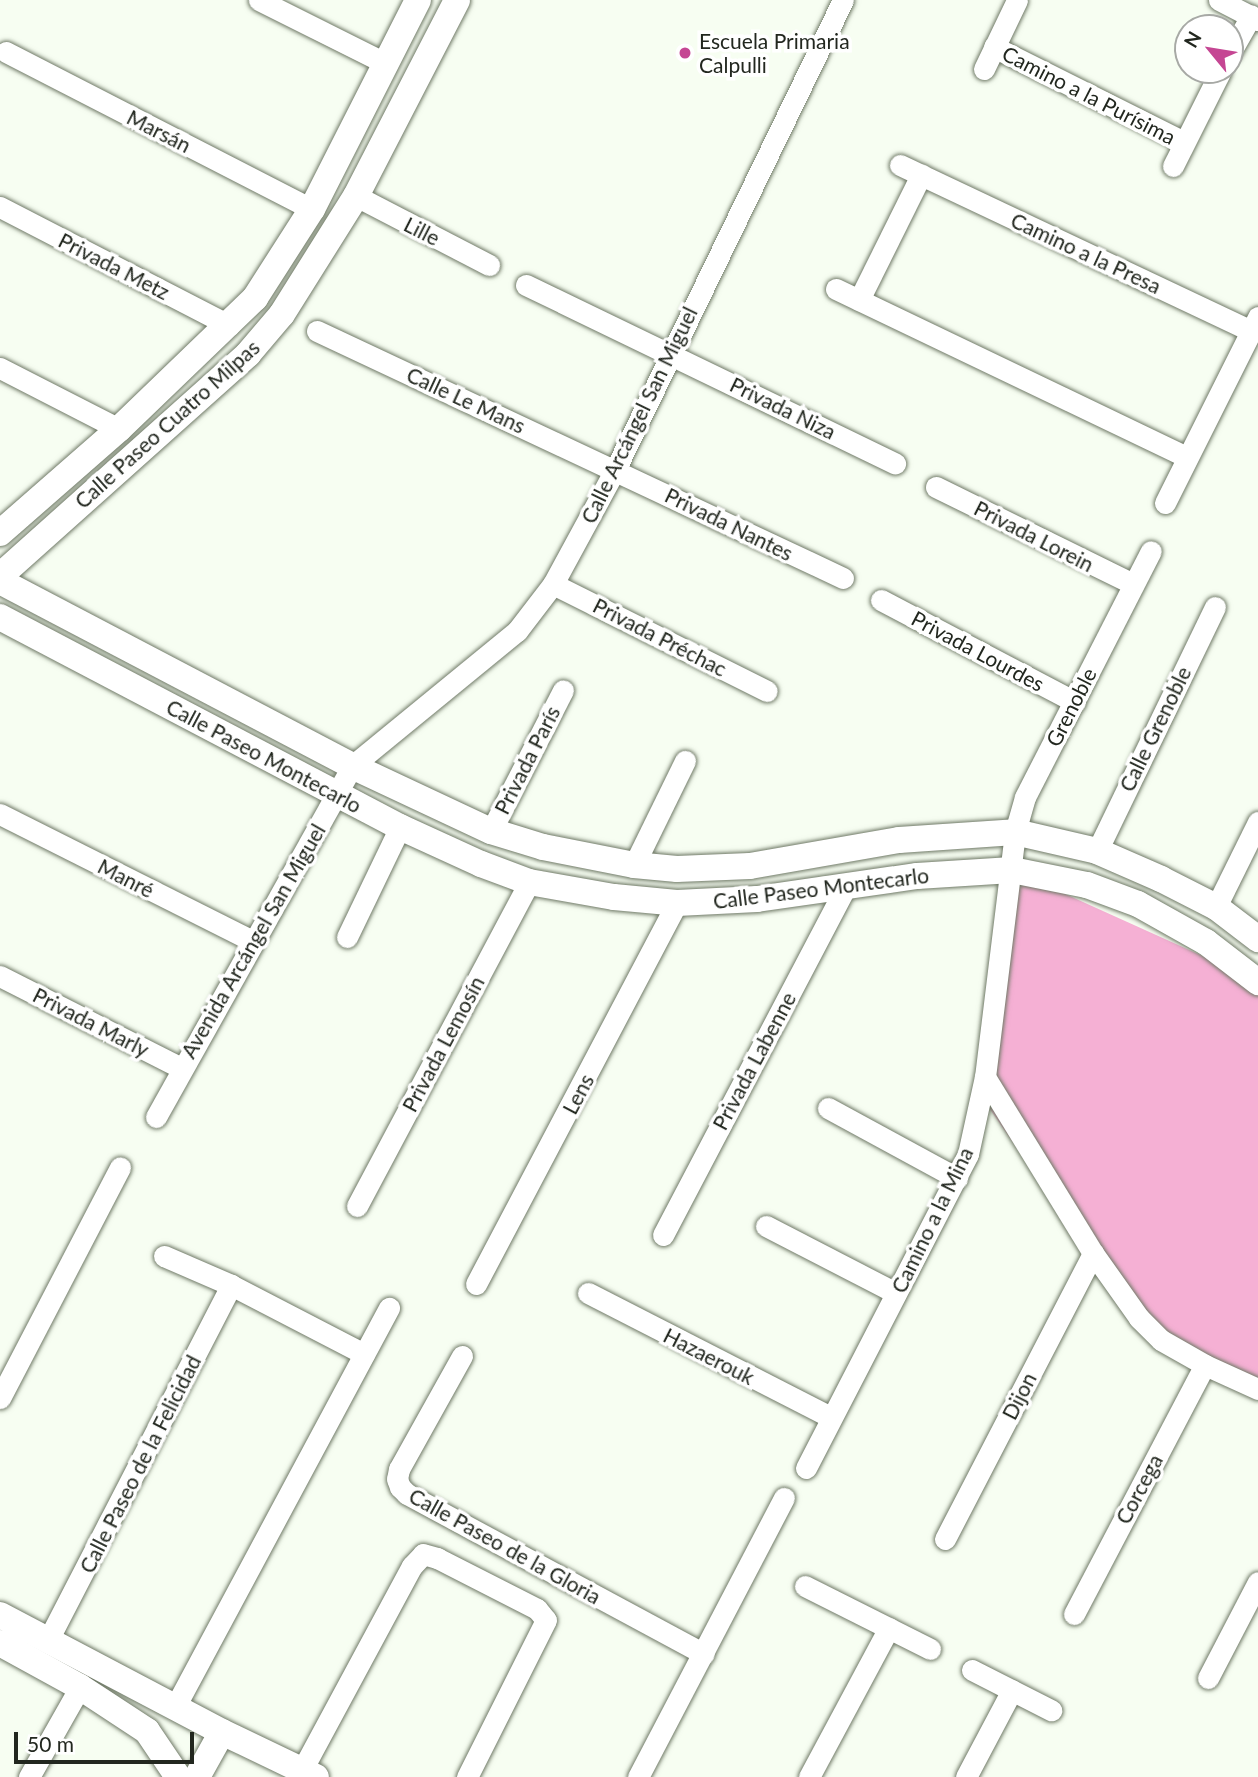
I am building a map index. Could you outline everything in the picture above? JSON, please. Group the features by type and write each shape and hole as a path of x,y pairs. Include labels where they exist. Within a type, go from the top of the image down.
{"street":[{"path":"259,0 387,64"},
{"name":"Calle Paseo Cuatro Milpas","path":"6,520 119,429 255,298 312,209 418,0"},
{"name":"Calle Paseo Cuatro Milpas","path":"0,576 248,354 282,314 356,196 457,0"},
{"name":"Calle Arcángel San Miguel","path":"352,766 517,631 554,584 615,470 843,0"},
{"name":"Camino a la Purísima","path":"984,69 1017,0"},
{"path":"1219,0 1254,18 1244,33"},
{"name":"Camino a la Purísima","path":"994,47 1184,142"},
{"name":"Marsán","path":"6,52 312,209"},
{"name":"Camino a la Purísima","path":"1173,166 1215,84"},
{"path":"363,112 392,127"},
{"name":"Camino a la Presa","path":"900,165 1255,324"},
{"path":"859,300 921,175"},
{"name":"Lille","path":"356,196 489,264"},
{"name":"Privada Metz","path":"0,207 229,325"},
{"name":"Privada Niza","path":"526,285 895,463"},
{"path":"836,289 1186,457"},
{"path":"255,298 282,314"},
{"path":"1165,503 1255,324"},
{"name":"Calle Le Mans","path":"317,331 615,470"},
{"path":"0,368 119,429"},
{"name":"Privada Nantes","path":"615,470 844,578"},
{"name":"Privada Lorein","path":"936,486 1133,584"},
{"name":"Grenoble","path":"1012,870 1015,832 1025,797 1151,551"},
{"name":"Calle Paseo Montecarlo","path":"0,581 352,766 491,831 543,847 634,865 677,869 750,866 899,840 1015,832 1097,851 1216,907 1258,939"},
{"name":"Privada Préchac","path":"554,584 767,691"},
{"name":"Privada Lourdes","path":"881,600 1075,702"},
{"name":"Calle Grenoble","path":"1097,851 1215,607"},
{"name":"Calle Paseo Montecarlo","path":"0,617 400,827 481,864 529,881 614,897 677,903 757,900 917,876 1012,870 1087,886 1138,904 1206,942 1258,982"},
{"name":"Privada París","path":"491,831 564,690"},
{"path":"634,865 685,761"},
{"name":"Avenida Arcángel San Miguel","path":"156,1117 352,766"},
{"name":"Manré","path":"0,814 252,941"},
{"path":"1216,907 1258,822"},
{"path":"347,937 400,827"},
{"name":"Camino a la Mina","path":"806,1468 968,1154 985,1077 1012,870"},
{"name":"Privada Lemosín","path":"357,1206 529,881"},
{"name":"Privada Labenne","path":"663,1235 845,888"},
{"name":"Lens","path":"477,1284 677,903"},
{"name":"Privada Marly","path":"0,976 181,1068"},
{"path":"985,1077 1093,1253 1139,1318 1161,1340 1205,1366 1258,1389"},
{"path":"828,1108 957,1178"},
{"path":"0,1398 120,1167"},
{"path":"766,1226 896,1293"},
{"name":"Dijon","path":"945,1539 1093,1253"},
{"path":"164,1256 231,1285 364,1354"},
{"name":"Calle Paseo de la Felicidad","path":"47,1642 231,1285"},
{"name":"Hazaerouk","path":"588,1293 830,1418"},
{"path":"175,1707 389,1308"},
{"name":"Calle Paseo de la Gloria","path":"461,1356 399,1469 397,1479 400,1487 407,1494 704,1654"},
{"name":"Corcega","path":"1074,1614 1205,1366"},
{"path":"638,1777 784,1498"},
{"path":"0,1615 222,1732 309,1773 412,1566 423,1554 437,1558 537,1609 546,1620 467,1777"},
{"path":"1208,1678 1258,1581"},
{"path":"805,1586 930,1649"},
{"path":"809,1777 888,1628"},
{"path":"0,1643 80,1687 147,1731 178,1777"},
{"path":"972,1670 1051,1710"},
{"path":"29,1777 80,1687"},
{"path":"966,1777 1012,1690"},
{"path":"197,1777 222,1732"}],"shaded area":[{"path":"1012,870 1258,981 1258,1391 1146,1337 983,1099"}],"place":[{"name":"Escuela Primaria Calpulli","path":"685,53"}]}
